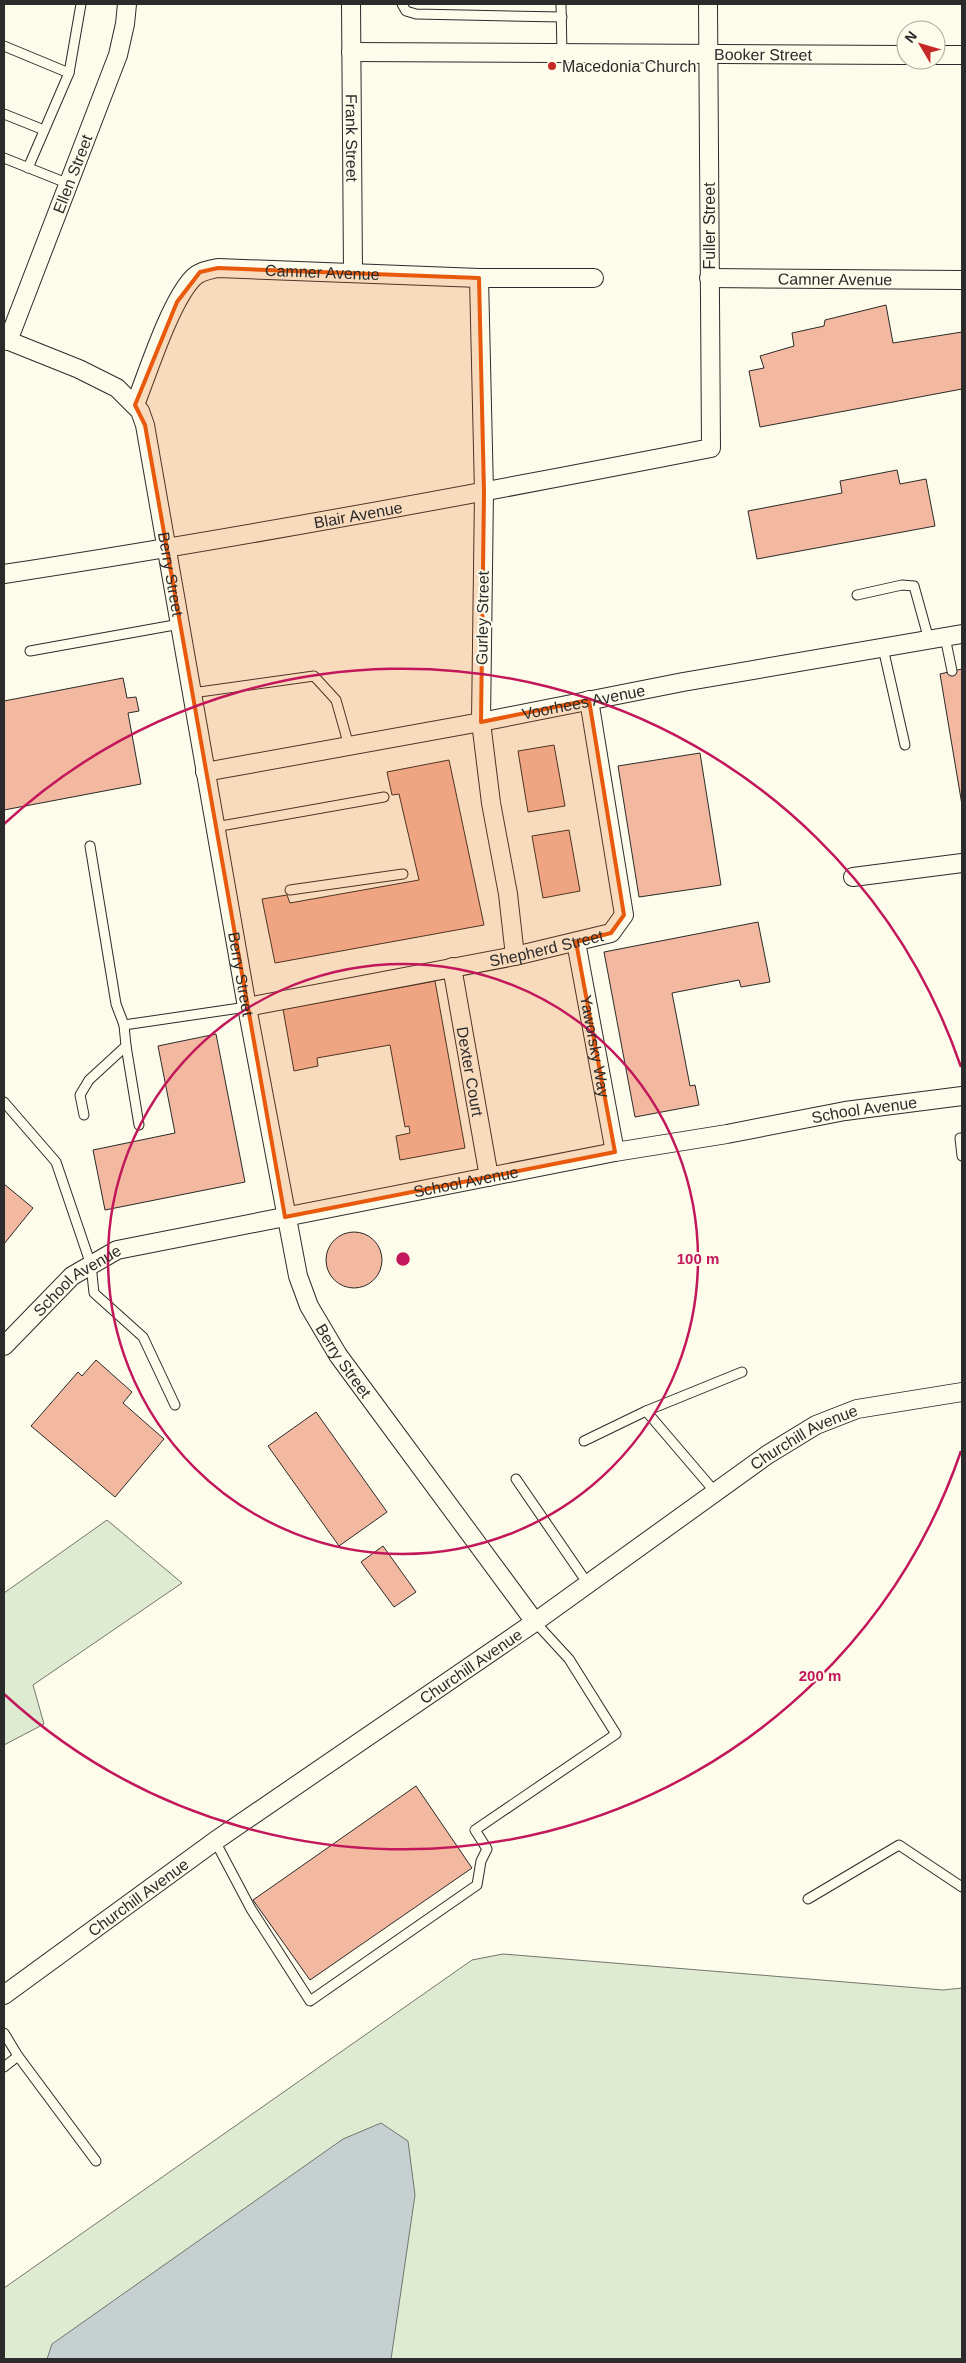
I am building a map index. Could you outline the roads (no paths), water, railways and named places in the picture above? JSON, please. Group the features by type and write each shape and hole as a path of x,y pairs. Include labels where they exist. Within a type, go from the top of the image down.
{"street":[{"name":"Ellen Street","path":"6,340 118,55 125,24 127,4"},
{"name":"Frank Street","path":"351,4 352,272"},
{"name":"Fuller Street","path":"708,4 711,448"},
{"name":"Booker Street","path":"351,52 896,55"},
{"path":"946,54 962,54"},
{"name":"Camner Avenue","path":"135,405 177,302 192,278 200,272 218,268 479,278 594,278"},
{"name":"Gurley Street","path":"479,278 484,492 481,722 490,803 508,894 515,956"},
{"name":"Camner Avenue","path":"709,278 962,280"},
{"name":"Berry Street","path":"6,340 80,369 117,388 135,405 145,425 247,1007 285,1217 298,1276 309,1306 338,1355 535,1622"},
{"name":"Blair Avenue","path":"4,574 167,549 484,492 711,448"},
{"name":"Voorhees Avenue","path":"205,772 481,722 683,682 945,637"},
{"name":"Shepherd Street","path":"247,1007 515,956 611,933 624,915 589,700"},
{"path":"853,877 962,863"},
{"name":"Yaworsky Way","path":"576,942 616,1152"},
{"name":"Dexter Court","path":"452,967 489,1177"},
{"name":"School Avenue","path":"4,1346 72,1276 117,1250 616,1152 727,1134 845,1111 962,1096"},
{"name":"Churchill Avenue","path":"4,1995 215,1841 535,1622 767,1455 816,1425 857,1409 962,1392"}],"lane":[{"path":"28,168 69,72 81,4"},
{"path":"402,4 406,11 416,14 562,17"},
{"path":"561,4 562,54"},
{"path":"4,46 69,72"},
{"path":"4,114 44,130"},
{"path":"4,158 68,184"},
{"path":"857,595 902,585 914,586 945,637 952,671"},
{"path":"30,651 180,624"},
{"path":"883,648 905,744"},
{"path":"192,693 314,676 336,700 349,746"},
{"path":"215,827 384,797"},
{"path":"90,846 116,1004 124,1025 139,1125"},
{"path":"290,890 403,874"},
{"path":"124,1025 247,1007"},
{"path":"84,1115 80,1095 89,1080 126,1046"},
{"path":"4,1102 56,1162 91,1265 94,1293 143,1337 175,1405"},
{"path":"962,1138 960,1138 962,1156"},
{"path":"584,1441 646,1411 742,1372"},
{"path":"646,1411 716,1493"},
{"path":"516,1479 588,1584"},
{"path":"215,1841 251,1909 310,2001 477,1885 481,1861 487,1849 475,1830 616,1734 569,1660 535,1622"},
{"path":"808,1899 899,1845 962,1887"},
{"path":"4,2033 18,2056 96,2161"},
{"path":"4,2067 18,2056"}],"place":[{"name":"Macedonia Church","path":"552,66"}]}
